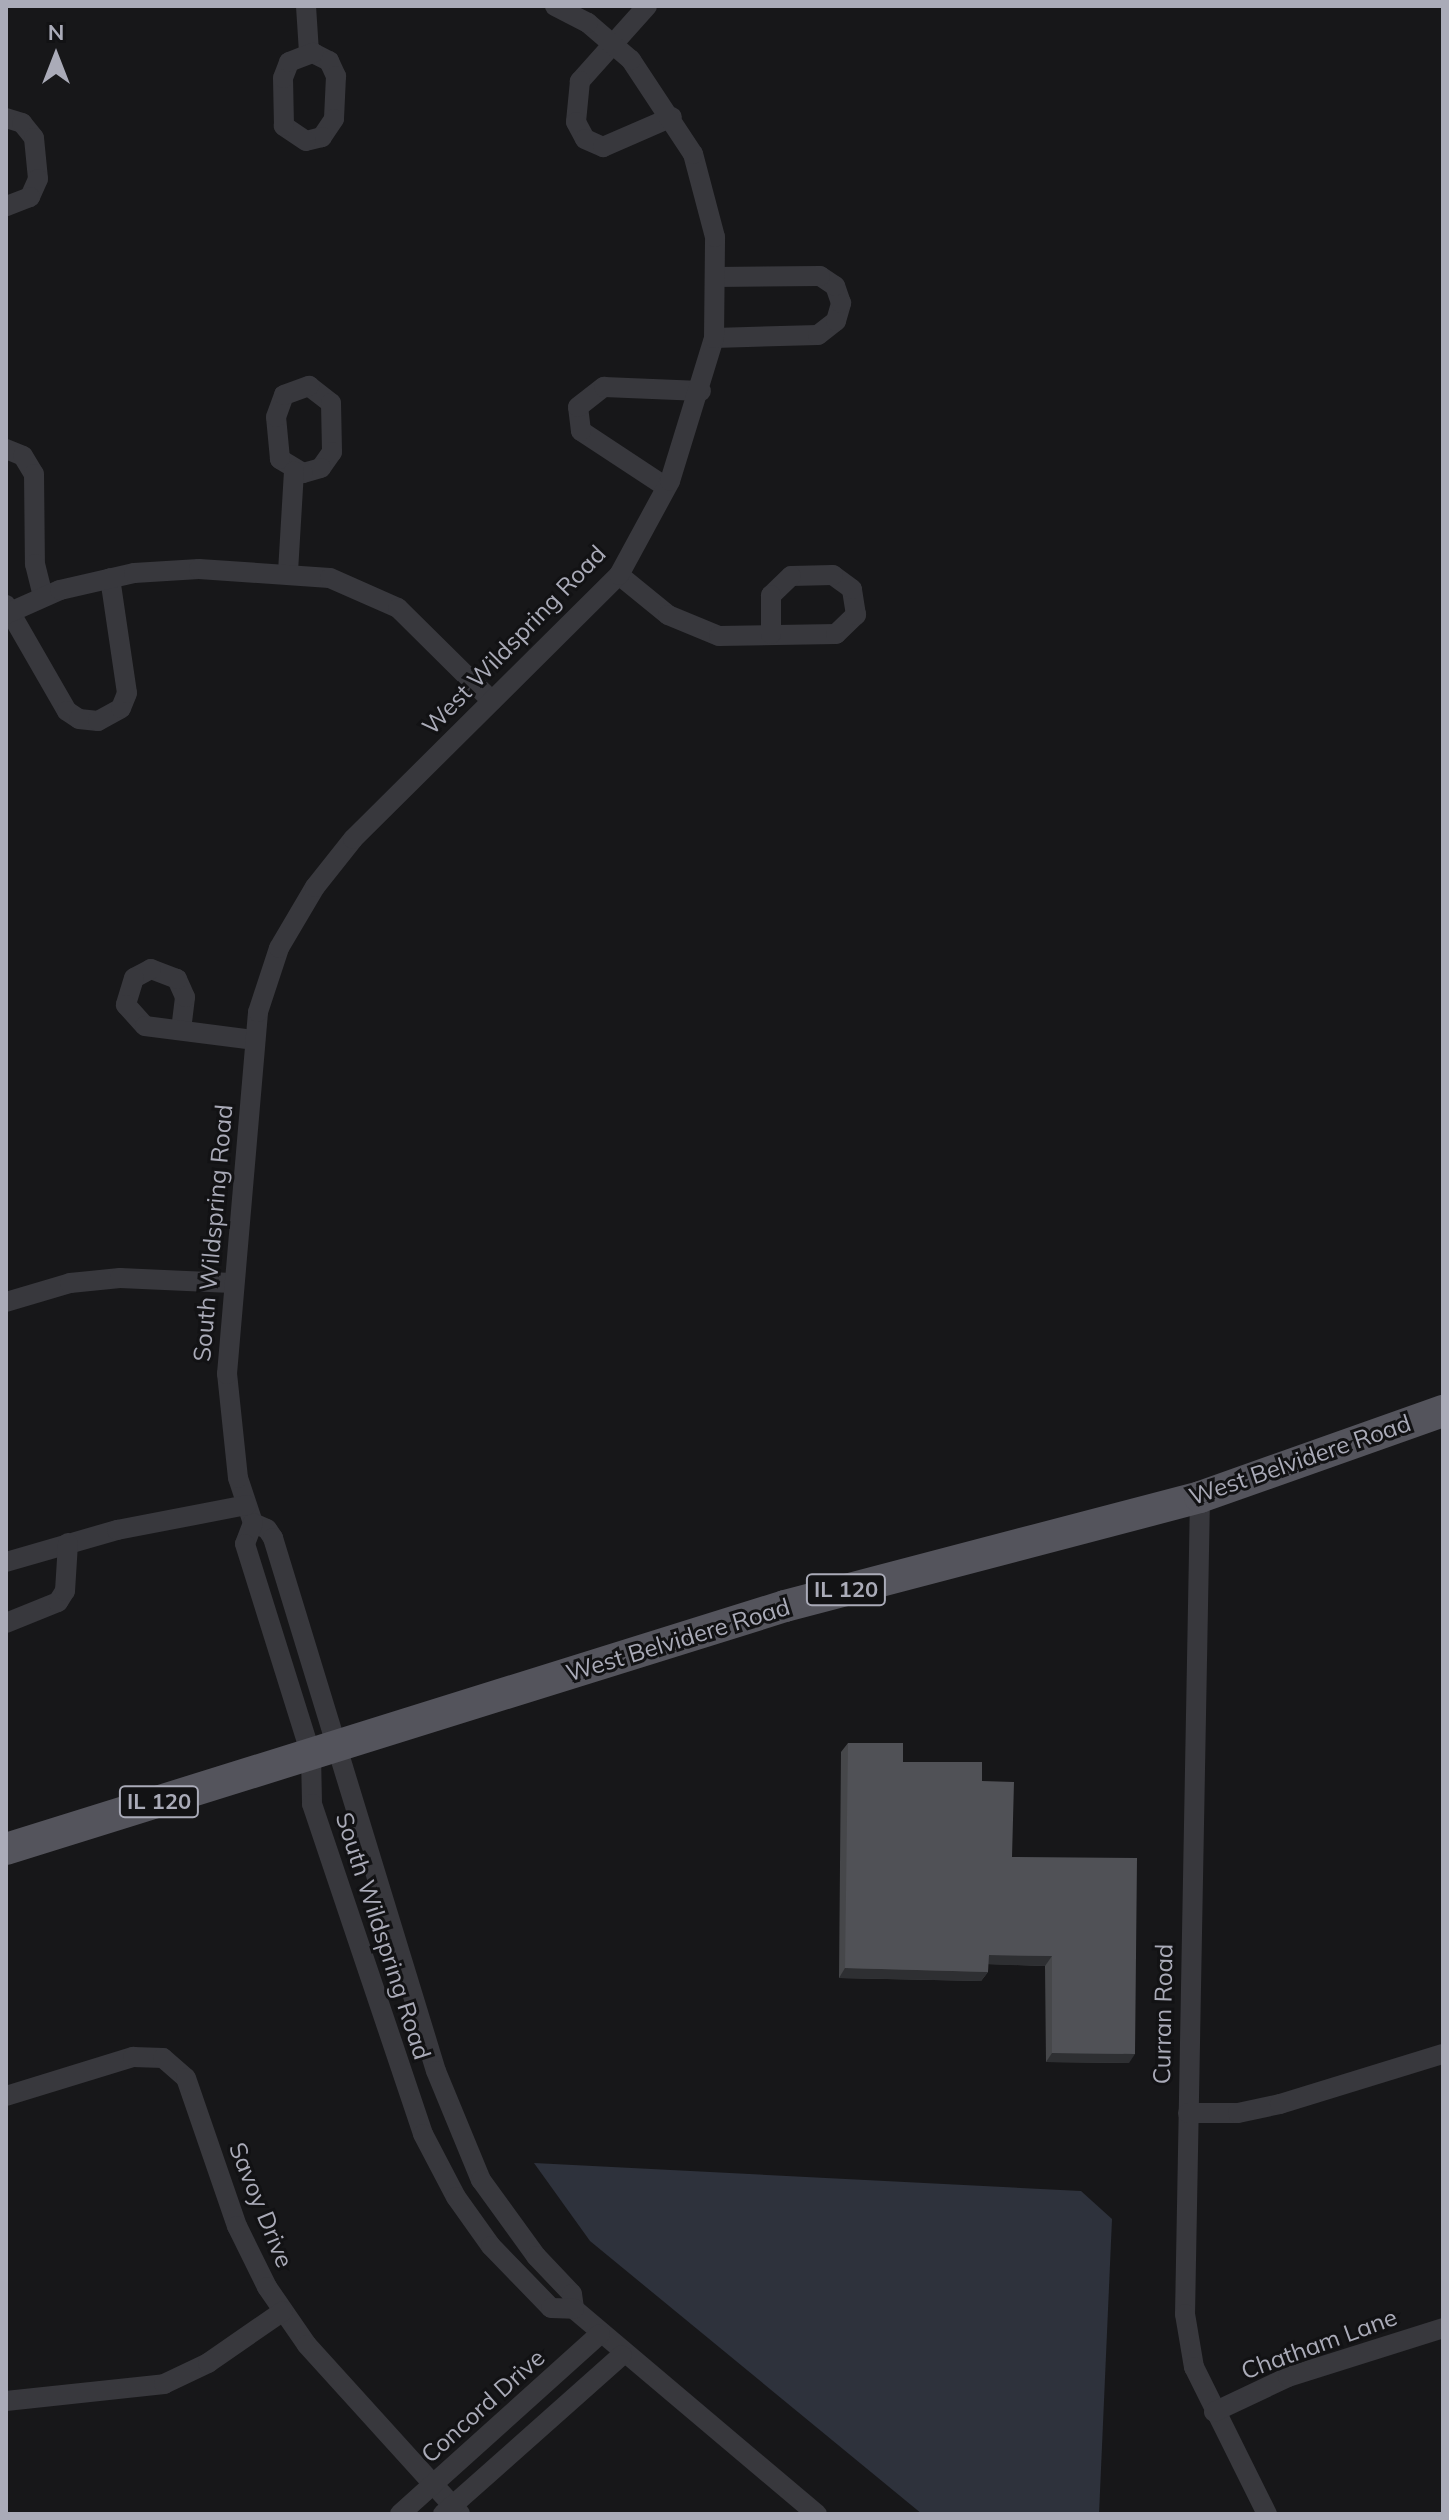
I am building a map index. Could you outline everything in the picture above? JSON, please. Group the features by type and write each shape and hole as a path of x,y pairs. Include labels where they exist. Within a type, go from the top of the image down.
{"main road":[{"name":"West Belvidere Road","path":"6,1849 785,1606 1200,1497 1443,1411"}],"street":[{"path":"306,6 309,53"},
{"name":"West Wildspring Road","path":"255,1040 258,1012 279,948 315,887 353,839 619,575 666,487 701,391 714,338 716,277 707,192 672,117 613,43 555,6"},
{"path":"647,6 579,83 575,113 583,136 597,146 614,146 672,117"},
{"path":"6,117 22,123 34,138 38,179 30,197 6,206"},
{"path":"714,338 818,335 836,321 841,303 835,286 820,276 716,277"},
{"path":"666,487 581,431 578,407 604,387 701,391"},
{"path":"6,449 23,456 34,474 35,564 43,597"},
{"path":"288,572 294,471"},
{"path":"110,578 127,686 123,706 105,719 79,719 67,711 7,610 110,578 199,569 288,572 330,578 398,608 492,701"},
{"path":"619,575 692,628 719,636 830,635 844,630 857,612 852,589 833,575 787,578 771,595 771,634"},
{"path":"181,1030 255,1040"},
{"name":"South Wildspring Road","path":"255,1040 232,1283 227,1374 238,1478 250,1514 245,1544 325,1751 441,2085 481,2180 536,2256 572,2294 574,2309 622,2355 817,2514"},
{"path":"6,1302 70,1283 120,1278 232,1283"},
{"name":"Curran Road","path":"1200,1497 1185,2314 1194,2367 1267,2514"},
{"path":"6,1562 68,1543 250,1514"},
{"name":"South Wildspring Road","path":"250,1514 273,1538 325,1751 312,1804 409,2096 449,2186 491,2246 551,2308 574,2309"},
{"path":"6,1623 58,1602 65,1591 68,1543"},
{"path":"1188,2113 1238,2113 1280,2104 1443,2054"},
{"name":"Savoy Drive","path":"6,2096 133,2057 163,2058 186,2078 237,2226 283,2311 452,2512"},
{"path":"409,2096 441,2085"},
{"path":"6,2401 164,2384 208,2363 283,2311"},
{"name":"Chatham Lane","path":"1214,2412 1288,2377 1443,2328"},
{"name":"Concord Drive","path":"400,2514 600,2334"},
{"path":"452,2512 622,2355"}],"shaded area":[{"path":"534,2163 1081,2191 1112,2219 1099,2514 922,2514 590,2241"}],"building":[{"path":"848,1743 903,1743 903,1762 982,1762 982,1781 1014,1782 1012,1857 1137,1858 1135,2054 1052,2053 1052,1956 989,1955 988,1972 845,1968"}]}
